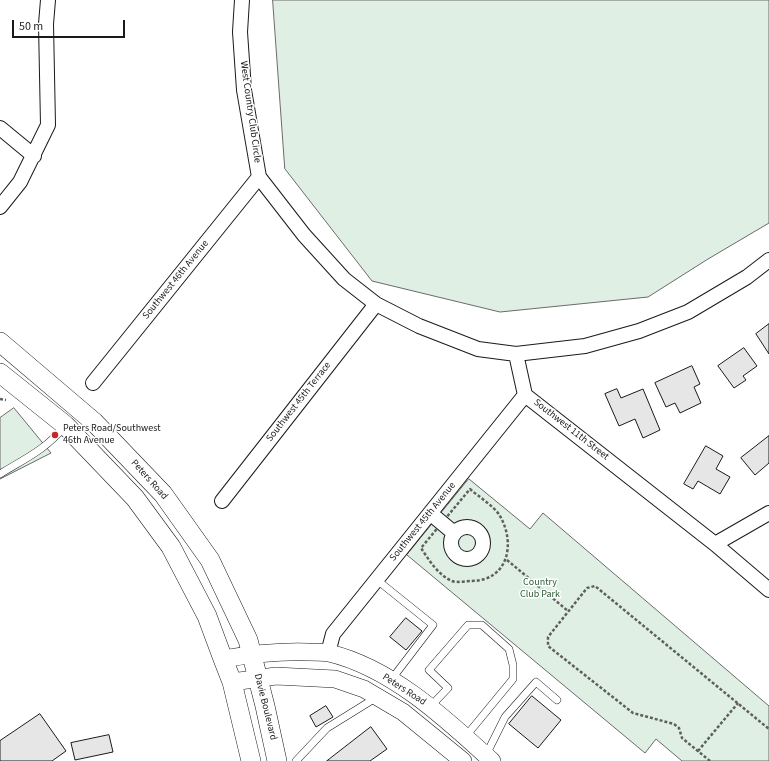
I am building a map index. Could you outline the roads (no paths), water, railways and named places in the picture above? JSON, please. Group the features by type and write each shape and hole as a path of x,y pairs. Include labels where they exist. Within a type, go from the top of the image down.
{"main road":[{"name":"Peters Road","path":"0,342 94,422 163,494 210,560 248,640 252,654"},
{"path":"0,372 65,426 135,498 171,547 207,616 232,682 251,761"},
{"name":"Davie Boulevard","path":"252,654 276,761"}],"street":[{"path":"0,207 20,182 48,125 46,24 48,0"},
{"name":"West Country Club Circle","path":"242,0 240,32 244,90 260,177"},
{"path":"0,128 34,156"},
{"path":"260,177 304,235 344,279 376,304 419,326 478,349 516,354 585,346 639,331 688,312 747,277 769,260"},
{"name":"Southwest 46th Avenue","path":"93,383 260,177"},
{"name":"Southwest 45th Terrace","path":"222,501 376,304"},
{"name":"Southwest 11th Street","path":"516,354 525,395 715,544 769,590"},
{"path":"0,372 18,357"},
{"name":"Southwest 45th Avenue","path":"328,653 333,634 525,395"},
{"path":"430,513 454,533"},
{"path":"715,544 769,513"},
{"name":"Peters Road","path":"223,659 283,651 328,653 366,666 412,693 489,758"},
{"name":"Peters Road","path":"232,682 276,676 335,679 364,689 403,712 460,760"}],"lane":[{"path":"0,474 40,451 51,442 65,426"},
{"path":"377,580 433,625 390,680"},
{"path":"430,708 448,688 429,670 468,625 482,625 509,650 513,665 513,679 465,737"},
{"path":"489,758 504,717 536,682 557,700"},
{"path":"296,761 327,728 377,697"}],"place":[{"name":"Peters Road/Southwest 46th Avenue","path":"55,435"}],"park label":[{"name":"Country Club Park","path":"540,588"}]}
